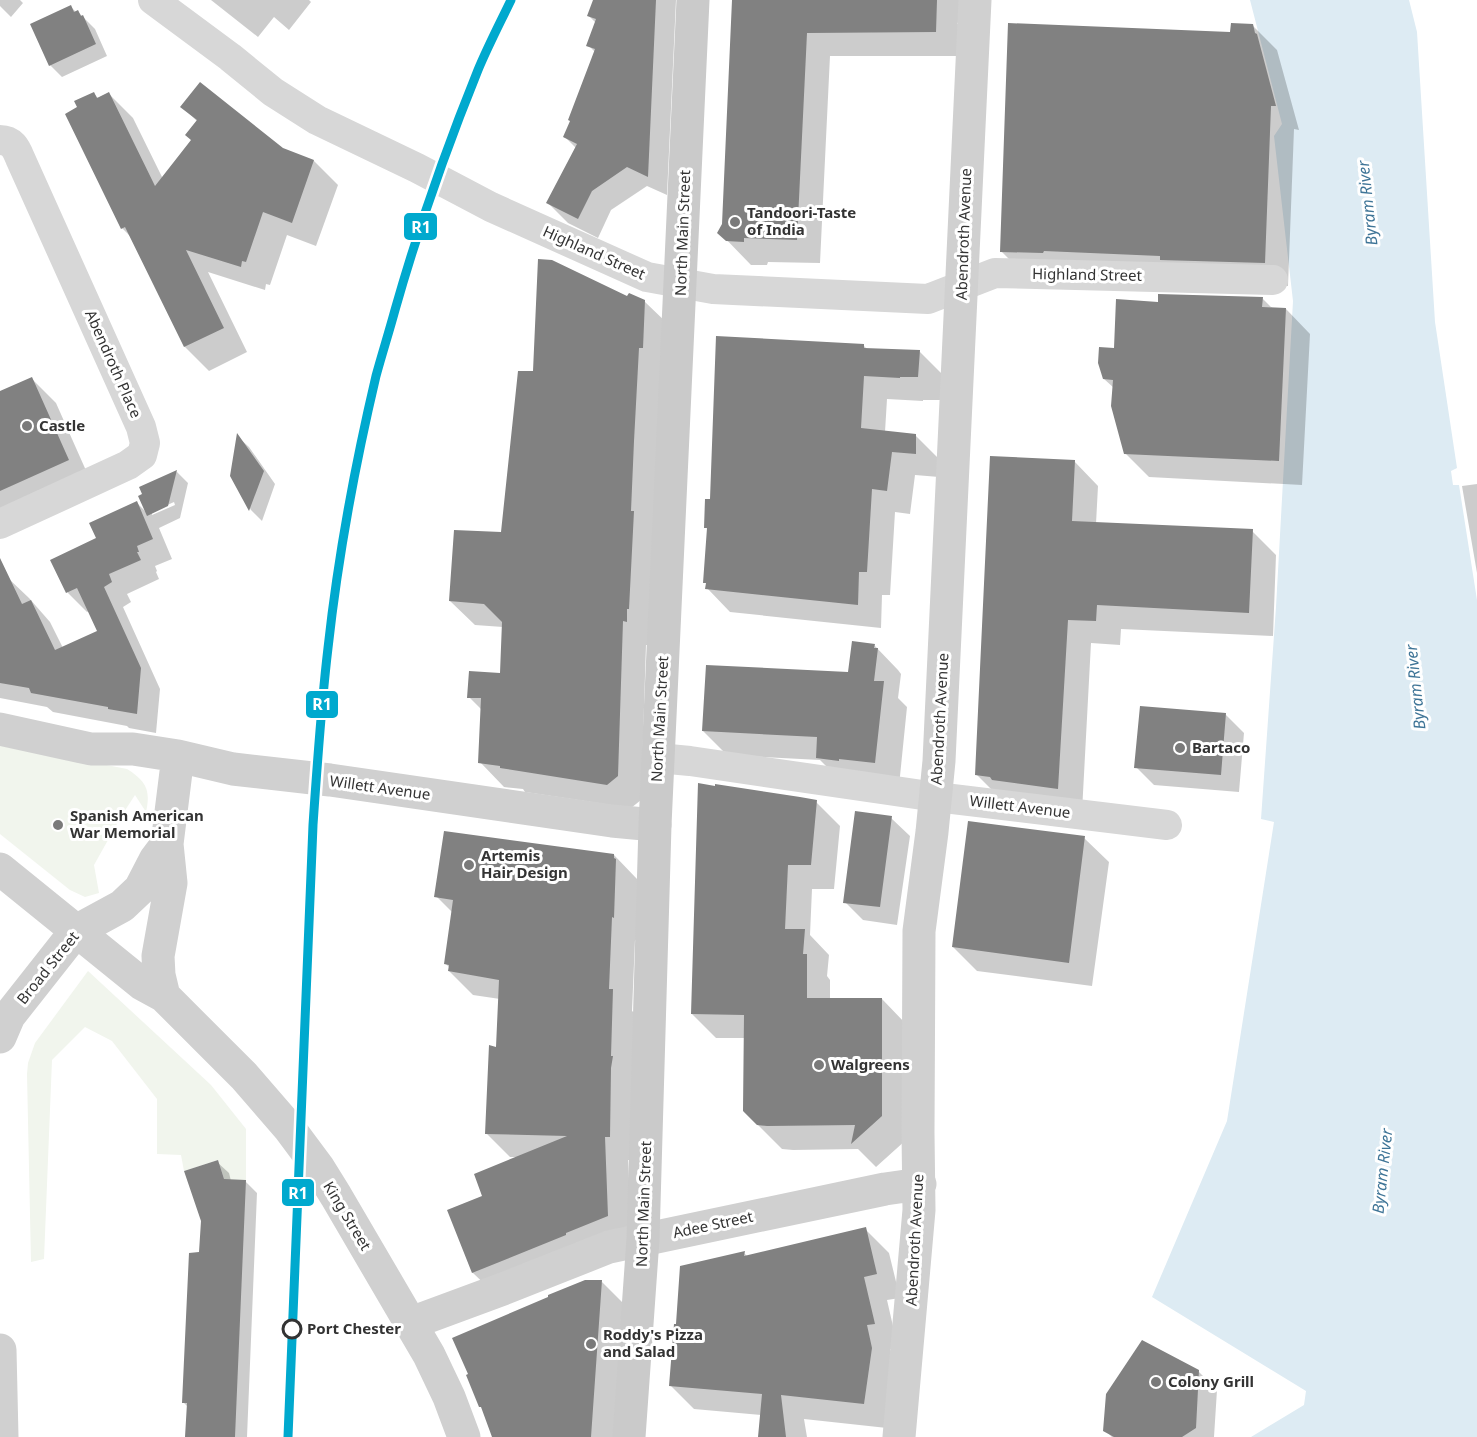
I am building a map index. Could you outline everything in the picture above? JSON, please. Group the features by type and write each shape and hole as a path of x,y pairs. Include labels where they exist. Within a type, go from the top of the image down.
{"main road":[{"name":"North Main Street","path":"629,1437 643,1239 655,825 693,0"}],"street":[{"name":"Highland Street","path":"153,0 273,92 317,120 491,207 647,277 713,289 928,299 995,273 1273,280"},
{"name":"Abendroth Avenue","path":"899,1437 919,1220 919,931 939,761 975,0"},
{"name":"Abendroth Place","path":"0,140 6,140 14,145 141,427 145,442 142,455 128,465 0,524"},
{"name":"Willett Avenue","path":"0,729 91,749 133,749 178,756 233,769 330,780 612,821 655,825"},
{"name":"Broad Street","path":"0,1036 9,1016 76,931 122,906 140,889 155,860 167,844 178,756"},
{"name":"Willett Avenue","path":"658,758 1167,825"},
{"path":"164,996 159,975 158,956 171,883 167,844"},
{"name":"King Street","path":"0,869 142,984 164,996 244,1076 289,1128 336,1196 411,1323 449,1397 464,1437"},
{"name":"Adee Street","path":"411,1323 596,1251 643,1239 885,1189 920,1184"},
{"path":"0,1350 2,1432"}],"shaded area":[{"name":"Spanish American War Memorial","path":"0,744 127,769 143,782 148,798 146,812 135,795 94,865 99,893 85,897 70,890 0,834"},
{"path":"88,971 211,1085 246,1129 246,1180 235,1180 233,1206 218,1160 184,1171 181,1155 157,1154 157,1099 112,1041 85,1027 52,1060 44,1259 31,1262 28,1063 35,1043"}],"water":[{"name":"Byram River","path":"1250,0 1409,0 1417,32 1435,322 1457,468 1451,471 1453,485 1459,485 1477,600 1477,1437 1251,1437 1304,1405 1306,1391 1152,1297 1227,1121 1274,822 1261,819 1276,607 1293,301 1274,136 1282,124"}],"building":[{"path":"593,0 656,0 648,177 627,167 592,191 578,219 546,203 577,144 563,137 595,49 586,46 596,19 587,16"},
{"path":"732,0 937,0 936,32 807,33 797,240 744,238 744,242 726,241 717,233 722,224"},
{"path":"71,5 74,12 78,10 81,16 83,15 96,44 49,66 30,24"},
{"path":"1008,23 1230,32 1231,23 1253,24 1276,106 1271,106 1265,263 1160,260 1160,256 1044,251 1043,253 1000,252"},
{"path":"200,82 283,148 314,160 292,223 263,212 246,262 242,261 241,267 186,250 224,328 184,347 125,227 121,229 65,114 77,107 74,101 94,92 97,98 109,92 155,186 191,140 185,135 197,120 180,107"},
{"path":"538,259 552,260 627,296 629,293 645,300 643,348 639,348 634,441 631,511 634,511 629,609 627,609 627,622 623,621 618,776 607,785 478,763 481,698 467,698 469,671 500,673 502,622 484,604 449,601 454,530 501,532 518,371 533,371"},
{"path":"1158,294 1263,297 1262,307 1286,308 1279,461 1124,454 1111,406 1113,380 1103,379 1098,363 1099,347 1114,348 1116,299 1158,302"},
{"path":"716,336 864,344 864,348 920,350 918,377 864,376 861,428 916,434 916,454 892,452 887,491 872,489 867,572 859,572 858,605 705,589 706,583 703,583 707,528 704,528 705,499 710,499"},
{"name":"Castle","path":"32,377 69,460 0,491 0,391"},
{"path":"237,433 264,471 249,511 230,476"},
{"path":"990,456 1075,460 1072,521 1253,529 1249,613 1097,605 1096,621 1068,620 1058,789 992,780 990,777 975,775"},
{"path":"177,470 168,506 147,516 138,496 142,494 139,487"},
{"path":"137,501 153,539 137,546 141,560 109,574 112,582 104,587 141,668 137,714 31,693 29,688 0,683 0,558 22,604 31,600 55,650 97,631 77,588 66,593 50,560 96,538 89,523"},
{"path":"852,641 875,644 874,648 878,648 874,681 884,681 875,763 816,758 817,737 702,731 706,665 848,672"},
{"name":"Bartaco","path":"1140,706 1226,713 1221,775 1134,768"},
{"path":"698,783 817,800 811,865 788,865 785,929 805,929 803,954 807,954 807,998 882,998 882,1116 851,1144 855,1125 757,1125 743,1111 744,1015 691,1014"},
{"path":"855,811 892,816 880,907 843,903"},
{"path":"968,821 1085,836 1069,963 952,947"},
{"path":"444,831 614,854 616,859 609,989 613,989 610,1137 605,1137 608,1216 472,1273 447,1210 482,1196 474,1174 567,1136 485,1134 489,1045 496,1047 499,980 448,971 449,965 444,964 453,900 434,897"},
{"path":"218,1160 224,1179 246,1180 235,1437 185,1437 187,1403 182,1403 189,1253 199,1252 201,1221 184,1171"},
{"path":"866,1227 877,1274 864,1277 875,1324 867,1325 872,1348 864,1404 781,1395 786,1437 758,1437 762,1394 669,1386 680,1266 745,1251 744,1256"},
{"path":"585,1280 602,1280 591,1437 492,1437 452,1338"},
{"name":"Colony Grill","path":"1142,1340 1199,1370 1196,1428 1182,1437 1114,1437 1103,1431 1106,1394"}],"transit line":[{"name":"R1","path":"288,1437 313,825 319,736 342,545 376,376 413,249 466,100 511,0"}],"place":[{"name":"Tandoori-Taste of India","path":"735,222"},
{"name":"Castle","path":"27,426"},
{"name":"Bartaco","path":"1180,748"},
{"name":"Spanish American War Memorial","path":"58,825"},
{"name":"Artemis Hair Design","path":"469,865"},
{"name":"Walgreens","path":"819,1065"},
{"name":"Port Chester","path":"292,1329"},
{"name":"Roddy's Pizza and Salad","path":"591,1344"},
{"name":"Colony Grill","path":"1156,1382"}]}
